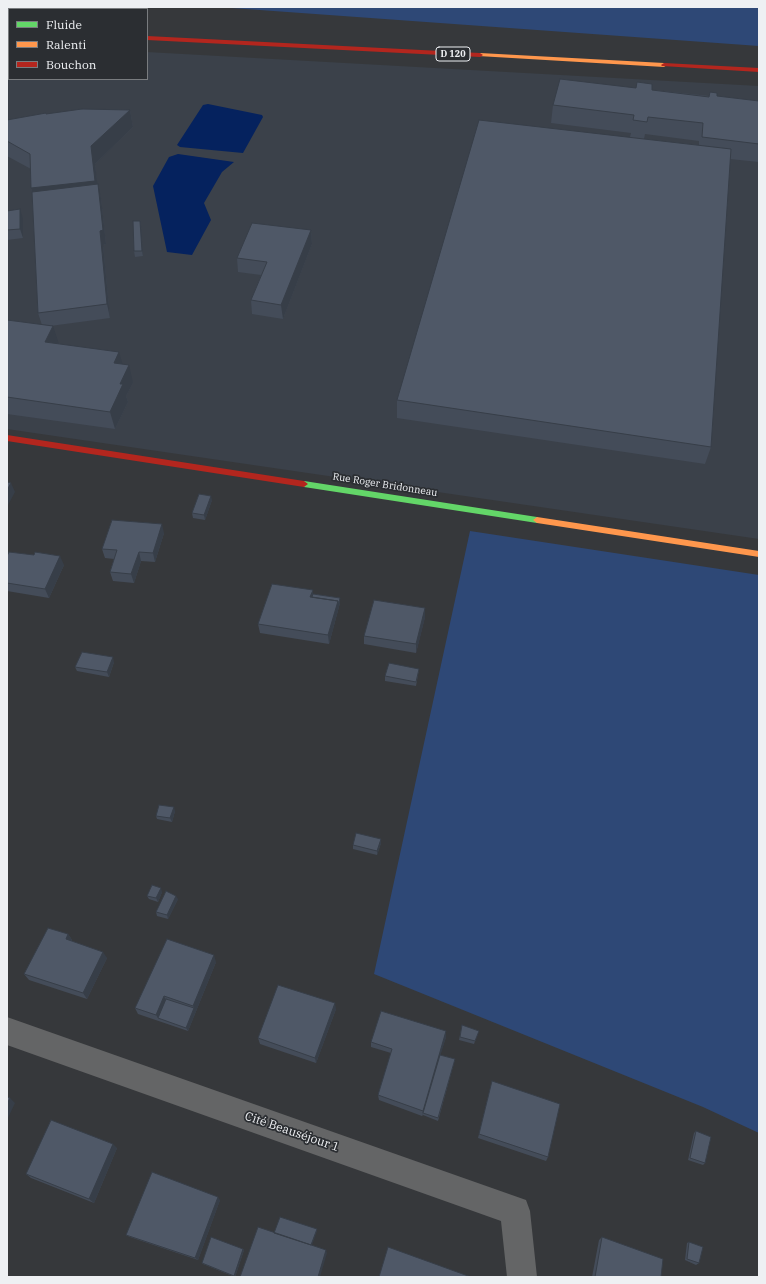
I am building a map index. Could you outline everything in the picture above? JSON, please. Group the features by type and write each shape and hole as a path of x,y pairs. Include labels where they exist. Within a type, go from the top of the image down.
{"main road":[{"name":"D 120","path":"148,38 759,70"},
{"name":"Rue Roger Bridonneau","path":"7,438 759,554"}],"street":[{"name":"Cité Beauséjour 1","path":"7,1032 515,1211 522,1277"}],"shaded area":[{"path":"218,7 759,7 759,46"},
{"path":"7,44 8,80 148,80 148,52 759,86 759,539 7,429"},
{"path":"208,104 262,115 263,117 243,153 180,147 177,145 203,105"},
{"path":"178,154 234,162 222,172 204,203 211,220 192,255 167,252 153,186 169,157"},
{"path":"470,531 759,575 759,1133 703,1107 374,974"}],"building":[{"path":"560,79 636,88 637,82 652,84 652,90 709,97 710,92 717,93 717,96 759,101 759,144 702,137 703,123 648,117 647,122 633,120 634,115 553,105"},
{"path":"82,109 130,110 91,146 95,181 31,188 30,154 7,141 7,120 46,113"},
{"path":"479,120 731,149 711,447 397,400"},
{"path":"98,184 103,230 100,231 107,304 38,313 32,192"},
{"path":"20,209 20,229 7,230 7,211"},
{"path":"133,221 140,221 142,251 134,251"},
{"path":"252,223 311,230 281,305 251,300 267,262 237,258"},
{"path":"7,320 53,326 45,342 119,352 114,363 129,365 120,384 123,384 110,412 7,397"},
{"path":"7,482 11,483 7,490"},
{"path":"199,494 211,496 204,515 192,513"},
{"path":"112,520 162,524 153,553 139,552 131,574 110,572 117,550 102,549"},
{"path":"9,552 34,555 35,552 60,556 45,589 7,583 7,556"},
{"path":"272,584 313,590 310,597 338,601 328,635 258,624"},
{"path":"313,594 340,598 338,606 338,601 312,597"},
{"path":"374,600 425,608 416,644 364,636"},
{"path":"82,652 113,657 107,672 75,667"},
{"path":"389,663 419,669 416,682 385,676"},
{"path":"159,805 174,807 170,818 156,816"},
{"path":"356,833 381,839 377,851 353,845"},
{"path":"152,885 161,888 156,898 147,896"},
{"path":"166,891 176,896 167,915 156,912"},
{"path":"48,928 68,934 66,939 103,952 83,993 24,974"},
{"path":"167,939 214,955 193,1006 164,996 156,1015 135,1008"},
{"path":"278,985 335,1003 315,1058 258,1038"},
{"path":"166,999 194,1008 186,1028 158,1018"},
{"path":"381,1011 446,1031 423,1111 378,1095 392,1049 371,1042"},
{"path":"462,1025 479,1031 475,1041 460,1037"},
{"path":"440,1055 455,1059 438,1118 423,1113"},
{"path":"492,1081 560,1104 548,1157 479,1134"},
{"path":"7,1097 10,1098 7,1104"},
{"path":"51,1120 113,1144 89,1199 26,1174"},
{"path":"696,1131 711,1137 705,1163 690,1158"},
{"path":"152,1172 218,1197 195,1258 126,1235"},
{"path":"280,1217 317,1229 311,1245 274,1233"},
{"path":"258,1227 326,1250 318,1277 240,1277"},
{"path":"211,1237 243,1249 234,1276 202,1263"},
{"path":"602,1237 663,1259 661,1277 595,1277"},
{"path":"689,1242 703,1247 699,1263 687,1259"},
{"path":"388,1247 471,1277 379,1277"}],"traffic: fast":[{"path":"304,484 537,520"}],"traffic: slow":[{"path":"480,55 664,65"},
{"path":"537,520 759,554"}],"traffic: jam":[{"path":"148,38 480,55"},
{"path":"664,65 759,70"},
{"path":"7,438 304,484"}]}
